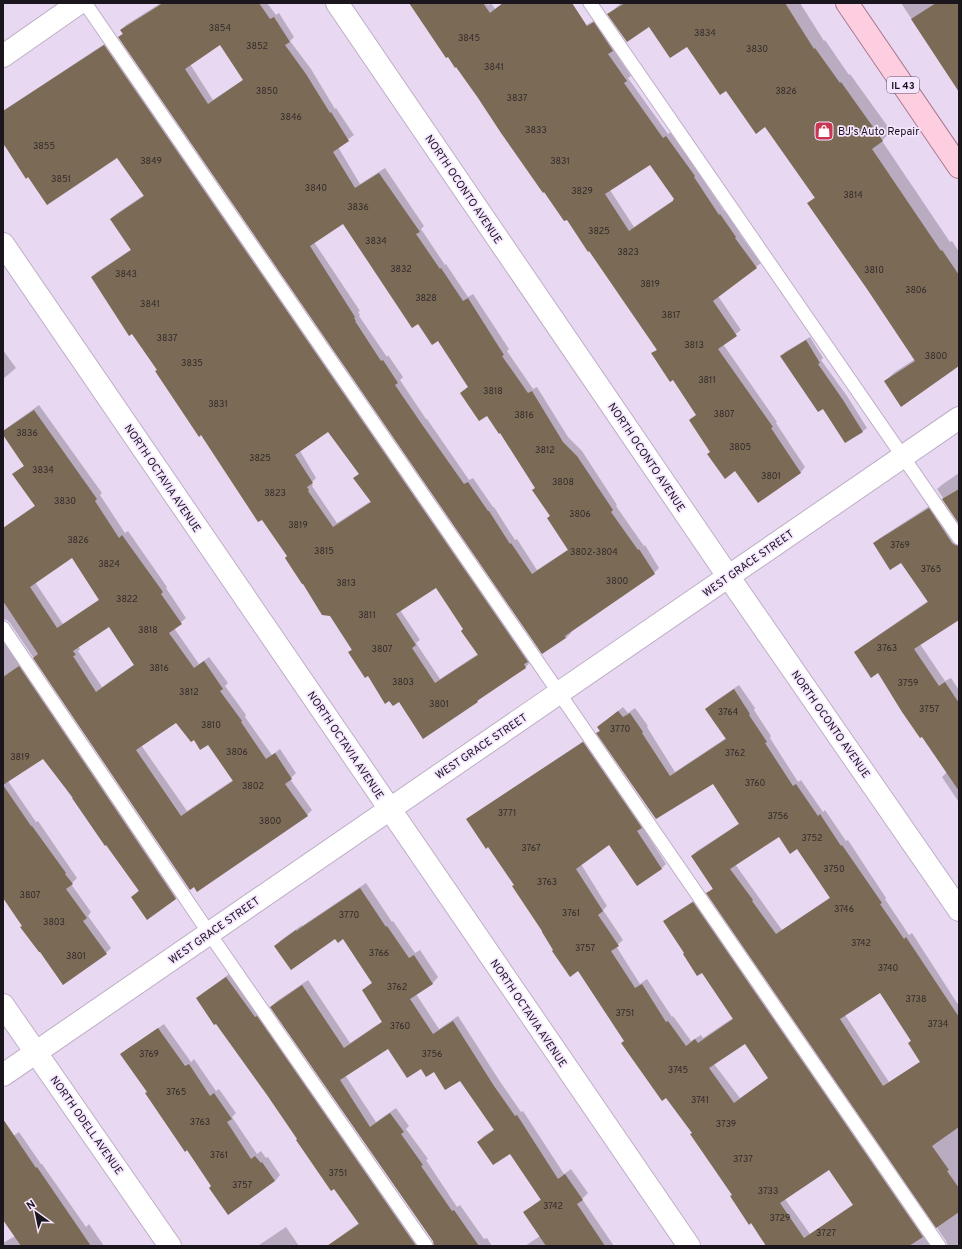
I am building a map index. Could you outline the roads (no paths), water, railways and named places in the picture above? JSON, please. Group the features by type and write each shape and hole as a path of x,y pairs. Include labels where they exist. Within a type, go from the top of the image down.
{"main road":[{"name":"IL 43","path":"847,3 959,167"}],"street":[{"path":"3,56 79,3"},
{"name":"NORTH OCONTO AVENUE","path":"337,3 728,576 959,910"},
{"name":"NORTH OCTAVIA AVENUE","path":"3,244 689,1246"},
{"name":"WEST GRACE STREET","path":"3,1075 959,418"},
{"name":"NORTH ODELL AVENUE","path":"3,1005 170,1246"}],"lane":[{"path":"85,3 939,1246"},
{"path":"590,3 959,538"},
{"path":"3,628 210,933 426,1246"}],"place":[{"name":"BJ's Auto Repair","path":"824,131"}]}
